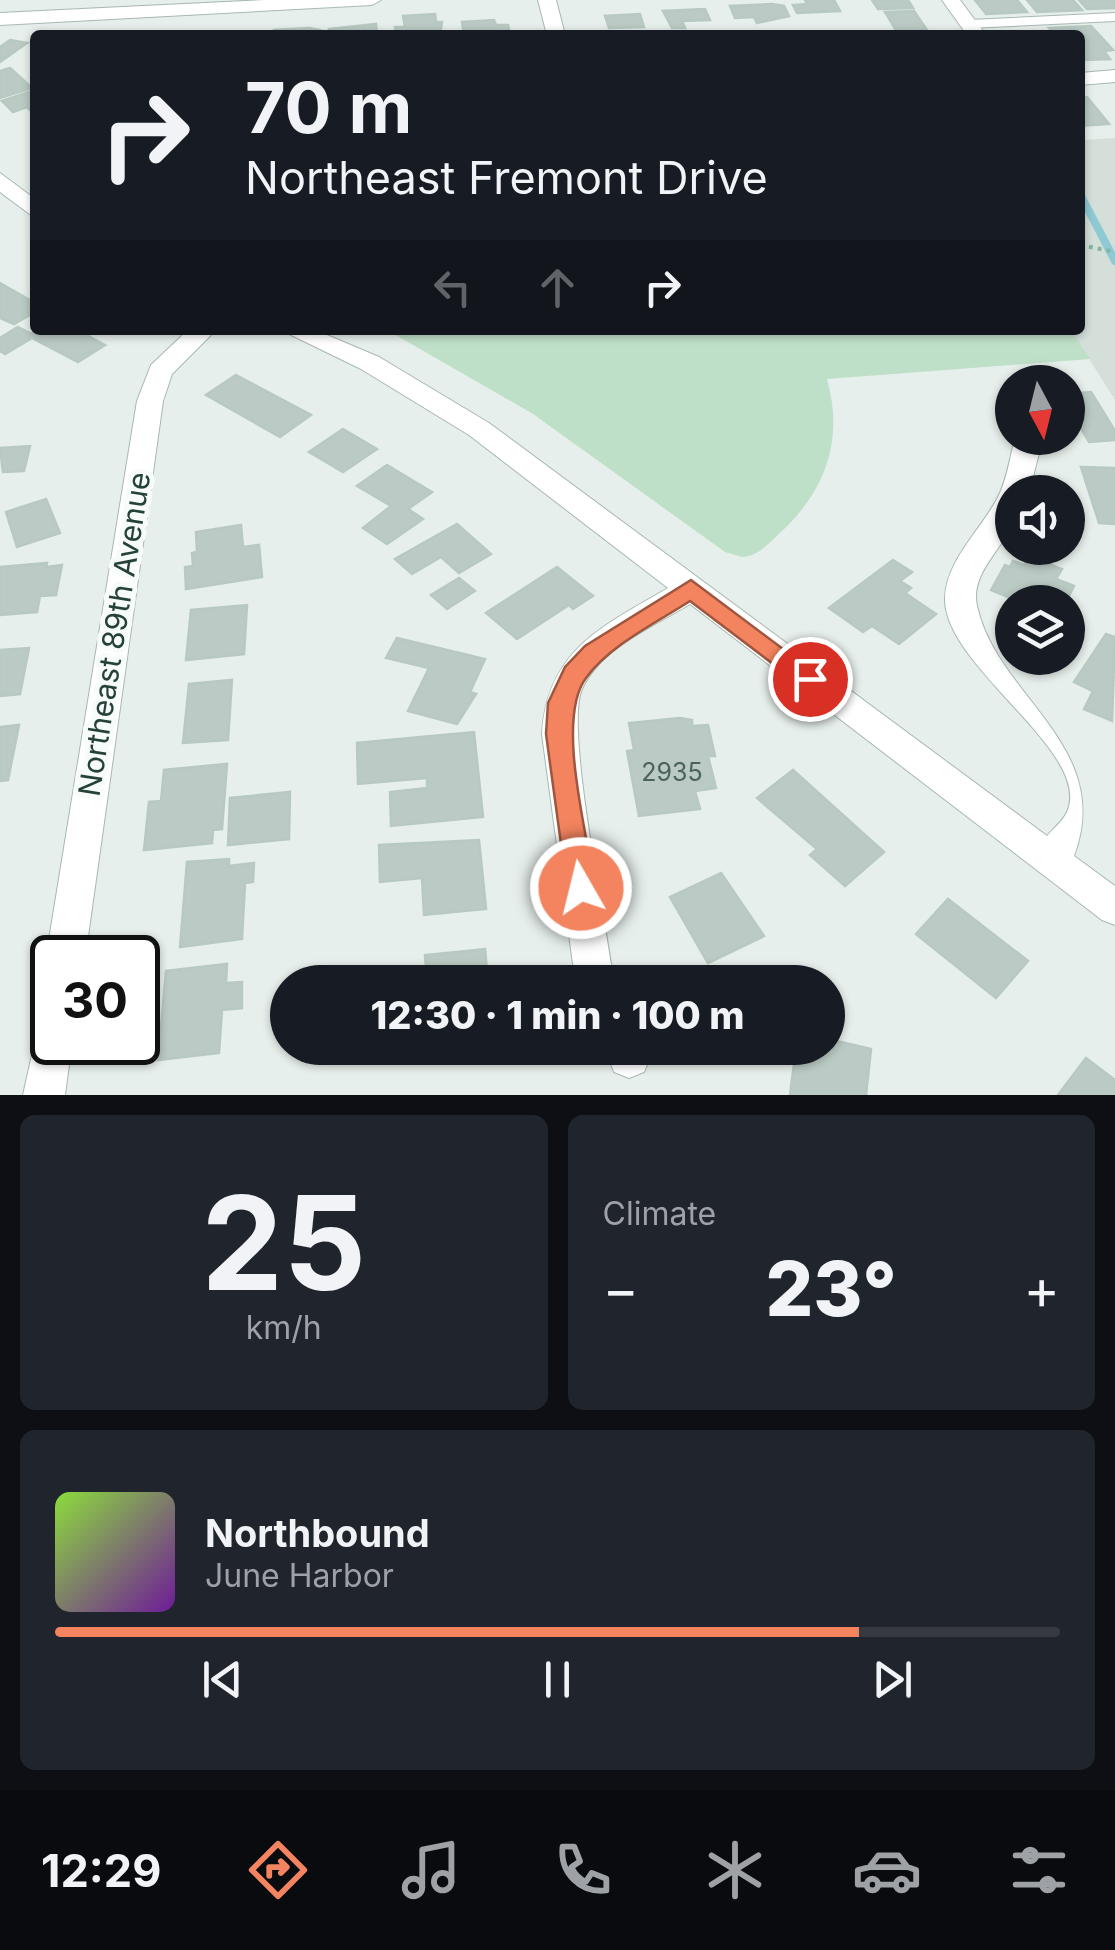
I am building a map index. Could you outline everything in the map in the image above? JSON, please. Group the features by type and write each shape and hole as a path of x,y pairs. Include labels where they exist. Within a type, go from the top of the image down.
{"street":[{"path":"0,19 372,0"},
{"path":"547,0 555,30"},
{"path":"951,0 973,30"},
{"path":"1085,78 1115,76"},
{"path":"0,180 30,207"},
{"name":"Northeast 89th Avenue","path":"69,935 154,382 169,359 198,335"},
{"path":"305,335 370,364 442,404 1115,908"},
{"path":"995,528 969,573 960,599 970,630 1061,742 1086,789 1086,810 1050,859"},
{"path":"592,965 559,734 560,703 574,674 594,652 691,589"},
{"path":"44,1095 49,1065"}],"lane":[{"path":"973,30 1115,16"}],"path":[{"path":"1085,247 1115,252"}],"shaded area":[{"path":"1115,138 1115,400 1074,335 1085,335 1085,140"}],"green space":[{"path":"396,335 1074,335 1090,359 827,379 832,401 832,443 810,499 759,552 742,557 725,552 533,414"}],"building":[{"path":"805,0 834,0 840,11 797,13 793,5 807,4"},
{"path":"872,0 908,0 913,8 878,9"},
{"path":"975,0 1017,0 1027,12 986,14"},
{"path":"1027,0 1073,0 1082,10 1037,12"},
{"path":"1079,0 1115,0 1115,8 1087,9"},
{"path":"730,6 784,6 789,16 757,23 754,17 735,18"},
{"path":"705,9 710,20 682,21 685,28 672,28 663,11"},
{"path":"914,11 927,30 896,30 885,12"},
{"path":"435,14 436,22 442,22 441,30 395,30 405,27 403,16"},
{"path":"640,14 644,27 609,28 605,16"},
{"path":"494,20 496,25 508,25 509,30 463,30 462,22"},
{"path":"376,24 377,30 329,30"},
{"path":"1091,26 1113,50 1104,51 1110,59 1085,60 1085,30 1049,28"},
{"path":"10,40 27,43 0,62 0,47"},
{"path":"10,68 30,89 0,98 0,71"},
{"path":"30,92 30,110 27,107 13,112 2,101"},
{"path":"1087,97 1109,124 1085,126"},
{"path":"0,283 30,300 30,315 14,324 0,318"},
{"path":"18,327 30,335 86,335 105,345 78,362 32,338 5,354 0,351 0,338"},
{"path":"236,375 311,415 280,437 206,395"},
{"path":"1091,392 1115,431 1115,440 1089,442 1085,435 1085,393"},
{"path":"343,429 377,449 343,472 309,452"},
{"path":"30,446 24,471 3,472 0,448"},
{"path":"387,465 432,492 408,509 423,519 387,544 363,528 391,506 357,486"},
{"path":"1081,467 1115,468 1115,524 1099,523"},
{"path":"46,499 60,533 17,547 6,512"},
{"path":"457,524 491,554 459,573 441,557 412,574 395,559"},
{"path":"241,525 243,547 259,545 262,577 186,589 185,567 193,566 196,532"},
{"path":"893,560 912,572 900,581 911,588 905,593 936,614 899,644 872,626 863,632 829,608"},
{"path":"47,563 46,567 62,565 56,595 40,596 37,612 0,615 0,567"},
{"path":"1005,565 1052,565 1062,569 1056,579 1071,585 995,585 995,592 991,590"},
{"path":"557,567 593,596 573,609 569,605 517,639 486,613"},
{"path":"459,578 475,591 447,609 431,595"},
{"path":"247,605 244,654 186,660 191,610"},
{"path":"1106,634 1115,637 1112,721 1084,709 1093,691 1074,682 1079,675 1085,675 1085,666"},
{"path":"397,638 485,659 470,692 476,694 457,724 408,711 429,668 386,658"},
{"path":"29,648 20,694 0,696 0,650"},
{"path":"232,680 228,740 183,743 189,684"},
{"path":"692,720 692,726 708,725 715,756 708,756 716,788 695,791 700,809 639,816 627,751 634,750 629,723"},
{"path":"19,725 8,780 0,781 0,727"},
{"path":"474,732 483,817 391,826 390,792 427,788 427,778 358,784 357,743"},
{"path":"227,764 222,829 213,830 212,843 144,850 149,802 161,801 164,770"},
{"path":"793,770 884,852 845,886 810,855 817,849 757,798"},
{"path":"290,792 289,839 228,845 230,798"},
{"path":"479,840 486,909 424,915 422,878 380,882 379,845"},
{"path":"229,859 229,866 254,863 253,882 245,883 242,939 180,947 187,862"},
{"path":"721,873 764,936 708,963 670,897"},
{"path":"948,899 1028,961 996,998 916,934"},
{"path":"485,949 486,965 426,965 425,955"},
{"path":"227,964 226,983 242,982 242,1008 222,1010 219,1053 160,1060 166,971"},
{"path":"845,1043 871,1049 866,1095 790,1095 794,1065 845,1065"},
{"path":"1086,1058 1115,1080 1115,1095 1058,1095"}],"waterway":[{"path":"1085,204 1115,261"}],"route":[{"path":"581,888 559,734 560,703 566,686 594,652 691,589 810,679"}]}
